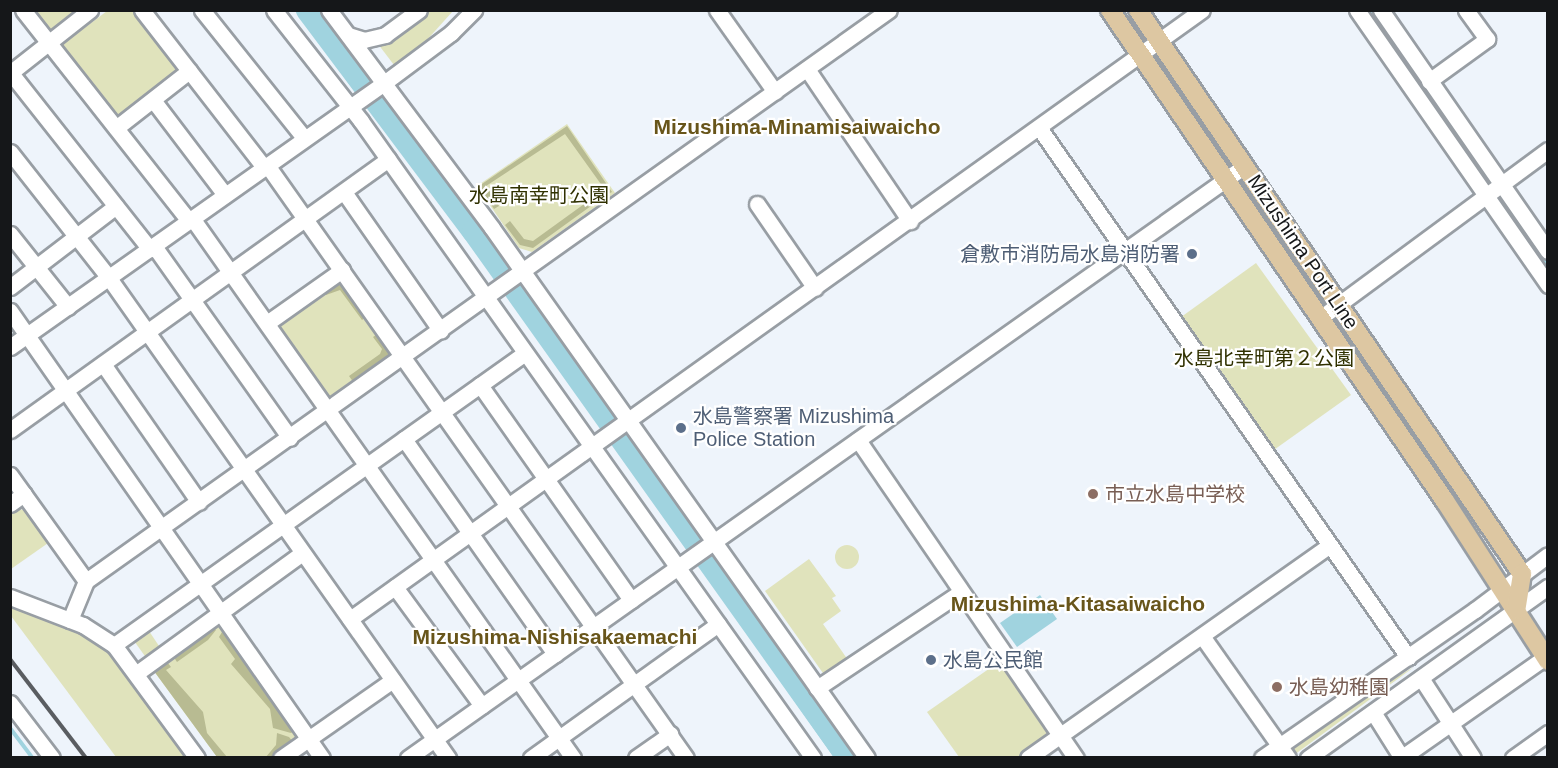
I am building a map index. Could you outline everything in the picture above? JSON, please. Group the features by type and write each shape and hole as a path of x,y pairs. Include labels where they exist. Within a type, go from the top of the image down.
{"main road":[{"name":"Mizushima Port Line","path":"1110,10 1320,318 1547,658"},
{"name":"Mizushima Port Line","path":"1138,10 1242,168 1339,304 1522,574"},
{"path":"1516,610 1522,574"}],"street":[{"path":"23,10 231,273 573,758"},
{"path":"90,10 11,72 116,206 193,299 290,438"},
{"path":"142,10 306,219 686,758"},
{"path":"202,10 303,138"},
{"path":"274,10 355,103 388,159 813,758"},
{"path":"329,10 348,35 379,86 519,275 710,544 867,758"},
{"path":"348,35 364,40 385,35 419,10"},
{"path":"430,48 460,10"},
{"path":"10,347 379,86 430,48 474,10"},
{"path":"717,10 775,92"},
{"path":"70,621 86,581 245,471 890,10"},
{"path":"350,619 1040,129 1202,10"},
{"path":"1357,10 1412,72 1493,190 1547,251"},
{"path":"1381,10 1412,72 1430,81 1548,285"},
{"path":"1430,81 1487,39 1466,10"},
{"path":"807,69 910,221"},
{"path":"116,128 189,72"},
{"path":"153,100 225,195"},
{"path":"1040,129 1408,657"},
{"path":"1320,318 1548,150"},
{"path":"10,152 109,278 448,758"},
{"path":"10,430 388,159"},
{"path":"408,758 1242,168"},
{"path":"344,192 441,331"},
{"path":"757,204 815,288"},
{"path":"10,287 116,206"},
{"path":"10,234 68,307"},
{"path":"267,323 342,270"},
{"path":"10,311 322,758"},
{"path":"114,645 525,353"},
{"path":"103,364 199,502"},
{"path":"480,385 632,600"},
{"path":"404,439 555,654"},
{"path":"858,440 1076,758"},
{"path":"10,475 86,581"},
{"path":"10,504 24,494"},
{"path":"1028,758 1329,546"},
{"path":"137,673 302,553"},
{"path":"1262,758 1283,751 1548,555"},
{"path":"395,587 482,706"},
{"path":"1308,758 1548,587"},
{"path":"817,688 961,592"},
{"path":"10,597 70,621 114,645 137,673 197,758"},
{"path":"531,758 718,624"},
{"path":"1202,636 1283,751"},
{"path":"1373,712 1402,757 1450,722 1547,658"},
{"path":"1421,678 1473,758"},
{"path":"281,758 393,680"},
{"path":"10,703 52,758"},
{"path":"1513,758 1548,733"},
{"path":"636,758 670,734"}],"green space":[{"path":"29,11 77,11 47,33"},
{"path":"107,11 137,11 184,70 117,122 59,47"},
{"path":"425,11 453,11 426,41 394,65 378,44"},
{"name":"水島南幸町公園","path":"567,124 615,193 532,252 519,248 477,186"},
{"path":"567,126 612,192 608,194 565,134 486,186 499,206 494,209 479,186"},
{"path":"598,194 602,198 533,248 520,245 505,225 510,221 524,239 533,241"},
{"name":"水島北幸町第２公園","path":"1256,263 1351,395 1271,452 1177,320"},
{"path":"341,277 396,354 328,402 273,325"},
{"path":"341,277 368,315 362,320 340,290 326,295 322,290"},
{"path":"380,332 396,354 354,383 349,376 380,354 382,349 373,337"},
{"path":"15,508 32,512 51,541 11,569 11,511"},
{"path":"847,545 856,548 859,557 856,566 847,569 838,566 835,557 838,548"},
{"path":"809,559 836,596 832,598 841,611 823,624 848,660 825,676 765,591"},
{"path":"11,602 78,629 106,646 190,757 116,757 11,616"},
{"path":"219,618 301,739 273,757 217,757 151,667"},
{"path":"210,625 216,630 208,640 177,662 171,653"},
{"path":"225,627 295,730 291,733 273,728 270,709 231,664 235,659 219,637"},
{"path":"147,628 161,649 147,659 132,638"},
{"path":"164,658 171,667 166,670 203,712 207,733 227,757 217,757 151,667"},
{"path":"1003,659 1053,730 1050,737 1021,757 959,757 927,712"},
{"path":"1414,667 1294,755 1289,748 1375,689"},
{"path":"277,733 289,737 294,743 273,757 265,758 276,745"}],"water":[{"path":"1365,11 1373,11 1547,261 1547,275"},
{"path":"1040,595 1057,619 1017,647 1000,623"}],"waterway":[{"path":"297,10 360,95"},
{"path":"308,10 474,231 849,758"},
{"path":"365,101 501,282"},
{"path":"506,288 607,431"},
{"path":"611,437 692,551"},
{"path":"696,557 837,758"},
{"path":"10,728 33,758"}],"railway":[{"path":"10,659 86,758"}],"place":[{"name":"倉敷市消防局水島消防署","path":"1192,254"},
{"name":"水島警察署 Mizushima Police Station","path":"681,428"},
{"name":"市立水島中学校","path":"1093,494"},
{"name":"水島公民館","path":"931,660"},
{"name":"水島幼稚園","path":"1277,687"}],"district":[{"name":"Mizushima-Minamisaiwaicho","path":"797,127"},
{"name":"Mizushima-Kitasaiwaicho","path":"1078,604"},
{"name":"Mizushima-Nishisakaemachi","path":"555,637"}]}
